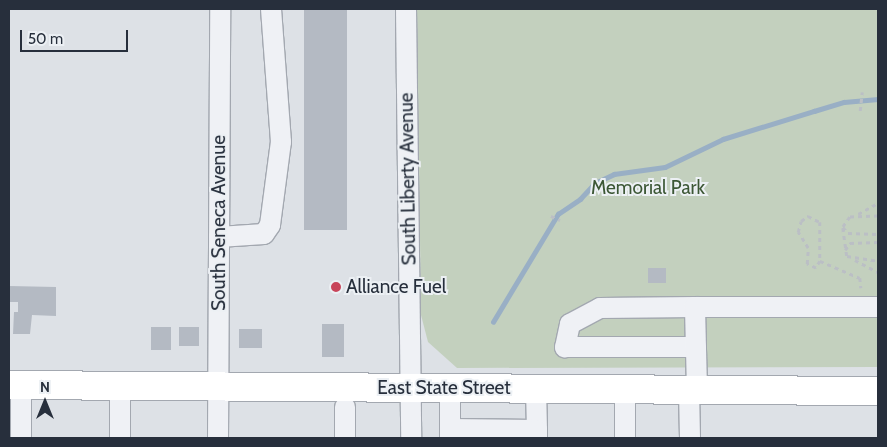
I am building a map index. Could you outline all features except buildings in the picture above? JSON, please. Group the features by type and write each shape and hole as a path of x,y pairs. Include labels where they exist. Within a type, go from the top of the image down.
{"highway":[{"name":"East State Street","path":"15,385 878,391"}],"street":[{"name":"South Seneca Avenue","path":"218,438 220,9"},
{"path":"218,237 264,234 270,225 281,142 271,9"},
{"name":"South Liberty Avenue","path":"406,9 411,438"},
{"path":"690,438 696,347 695,307"},
{"path":"696,347 565,347 570,324 600,308 878,307"},
{"path":"15,385 21,438"},
{"path":"120,386 120,438"},
{"path":"450,388 450,434 537,434 536,389"},
{"path":"624,390 625,438"},
{"path":"345,408 345,438"}],"path":[{"path":"860,112 862,92"},
{"path":"878,203 854,216 843,227 844,251 854,259 878,272"},
{"path":"551,216 560,220"},
{"path":"808,216 820,222 820,261 816,268 809,267 808,248 799,236 799,226 808,216"},
{"path":"854,216 878,216"},
{"path":"843,227 848,233 878,234"},
{"path":"844,251 850,243 878,242"},
{"path":"854,259 878,261"},
{"path":"820,261 860,278 860,288"}],"green space":[{"name":"Memorial Park","path":"417,9 878,9 878,367 457,368 428,342 421,315"}],"waterway":[{"path":"493,322 558,214 580,199 595,183 614,174 665,167 723,139 844,102 878,99"}],"place":[{"name":"Alliance Fuel","path":"336,287"}]}
